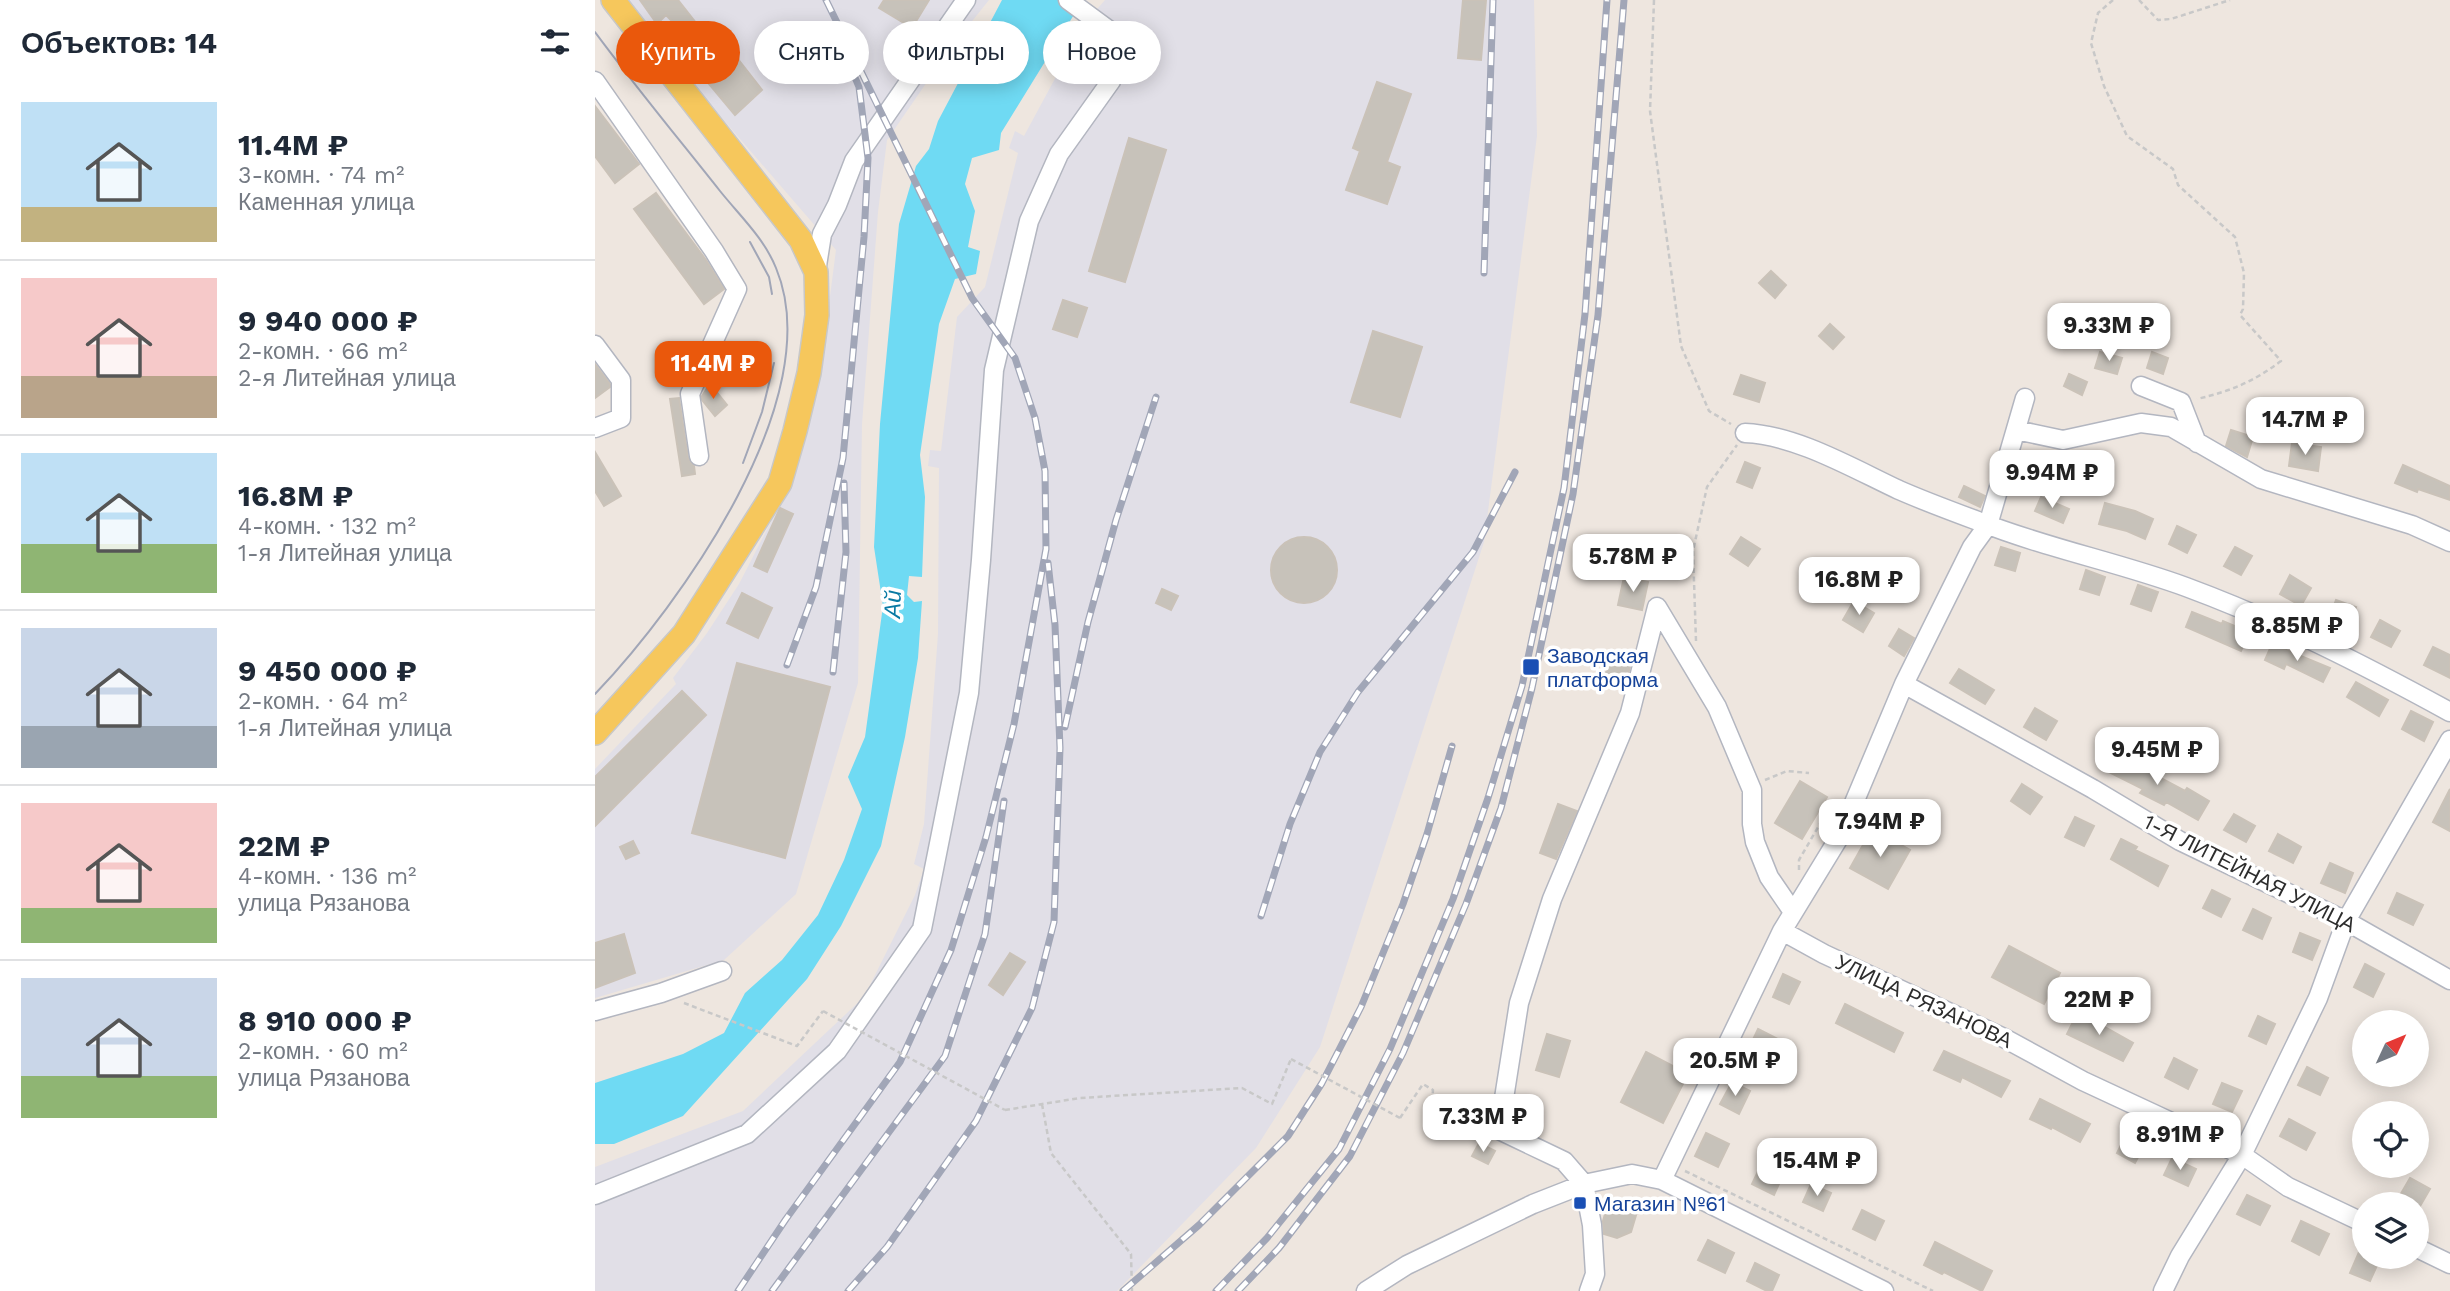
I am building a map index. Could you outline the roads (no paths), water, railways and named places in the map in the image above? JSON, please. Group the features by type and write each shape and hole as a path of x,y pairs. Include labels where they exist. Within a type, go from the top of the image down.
{"main road":[{"path":"595,733 684,634 780,483 809,373 817,315 815,272 801,240 613,0"}],"street":[{"path":"815,272 822,234 854,161 966,0"},
{"path":"595,1195 747,1134 837,1051 922,929 969,693 994,370 1029,220 1059,154 1111,81 1121,39 1068,0"},
{"path":"595,81 714,251 737,289 690,394 699,456"},
{"path":"595,345 621,380 621,418 595,428"},
{"path":"2140,386 2182,402 2197,443"},
{"path":"1662,1180 1782,931 1840,836 1904,684 1972,547 1988,525 2025,398"},
{"path":"2016,430 2063,440 2141,423 2171,427 2261,479 2412,525 2450,542"},
{"path":"1745,433 1764,433 1815,452 1904,492 1988,525 2186,587 2362,664 2450,712"},
{"path":"1589,1291 1595,1274 1592,1225 1584,1184 1565,1161 1499,1130 1519,1003 1552,898 1630,713 1657,607 1717,707 1752,790 1755,842 1769,877 1793,912"},
{"name":"1-Я ЛИТЕЙНАЯ УЛИЦА","path":"1904,684 2093,789 2180,841 2346,921 2450,980"},
{"path":"2163,1291 2179,1256 2242,1155 2318,998 2346,921 2450,740"},
{"name":"УЛИЦА РЯЗАНОВА","path":"1782,931 1824,954 2004,1038 2084,1081 2242,1155 2288,1186 2352,1217"},
{"path":"595,1011 661,993 722,971"},
{"path":"1366,1291 1407,1265 1533,1203 1584,1184 1632,1174 1662,1180 1884,1291"},
{"path":"2429,1254 2450,1264"}],"water":[{"name":"Ай","path":"1002,0 1083,0 1070,21 1043,21 1043,65 1001,133 999,150 972,158 965,184 975,211 968,247 980,251 976,274 955,279 939,324 920,455 925,497 922,577 909,576 907,595 914,602 922,601 918,658 905,737 881,846 841,926 807,979 683,1116 614,1144 595,1144 595,1083 683,1054 724,1033 745,993 782,960 818,915 844,860 862,809 848,777 865,737 883,606 874,547 880,424 899,224 916,166 929,149 938,121 958,84 1029,84 1029,21 991,21"}],"tram line":[{"path":"595,32 765,247 776,268 787,320 782,376 765,436 738,496 704,554 667,608 595,694"},
{"path":"750,242 769,277 772,294"},
{"path":"743,463 762,412 774,363"}],"railway":[{"path":"738,1291 786,1219 900,1062 951,950 986,837 1014,724 1046,549 1045,471 1035,418 1015,358 972,298 826,0"},
{"path":"1484,273 1493,0"},
{"path":"1216,1291 1267,1238 1339,1149 1390,1049 1453,899 1488,798 1522,686 1564,488 1585,314 1607,0"},
{"path":"1238,1291 1279,1248 1350,1156 1403,1053 1466,904 1501,808 1532,688 1573,494 1598,315 1624,0"},
{"path":"787,665 816,587 843,458 864,237 868,158 858,84"},
{"path":"1065,727 1088,622 1116,520 1156,397"},
{"path":"1261,916 1290,824 1320,752 1358,692 1473,552 1515,472"},
{"path":"833,672 846,552 844,483"},
{"path":"848,1291 887,1247 976,1121 1032,1008 1054,922 1060,748 1055,625 1048,563"},
{"path":"1123,1291 1199,1225 1288,1136 1322,1083 1361,1007 1403,904 1427,834 1452,746"},
{"path":"772,1291 945,1056 985,934 1004,801"}],"place":[{"name":"Заводская платформа","path":"1531,667"},
{"name":"Магазин №61","path":"1580,1203"}]}
